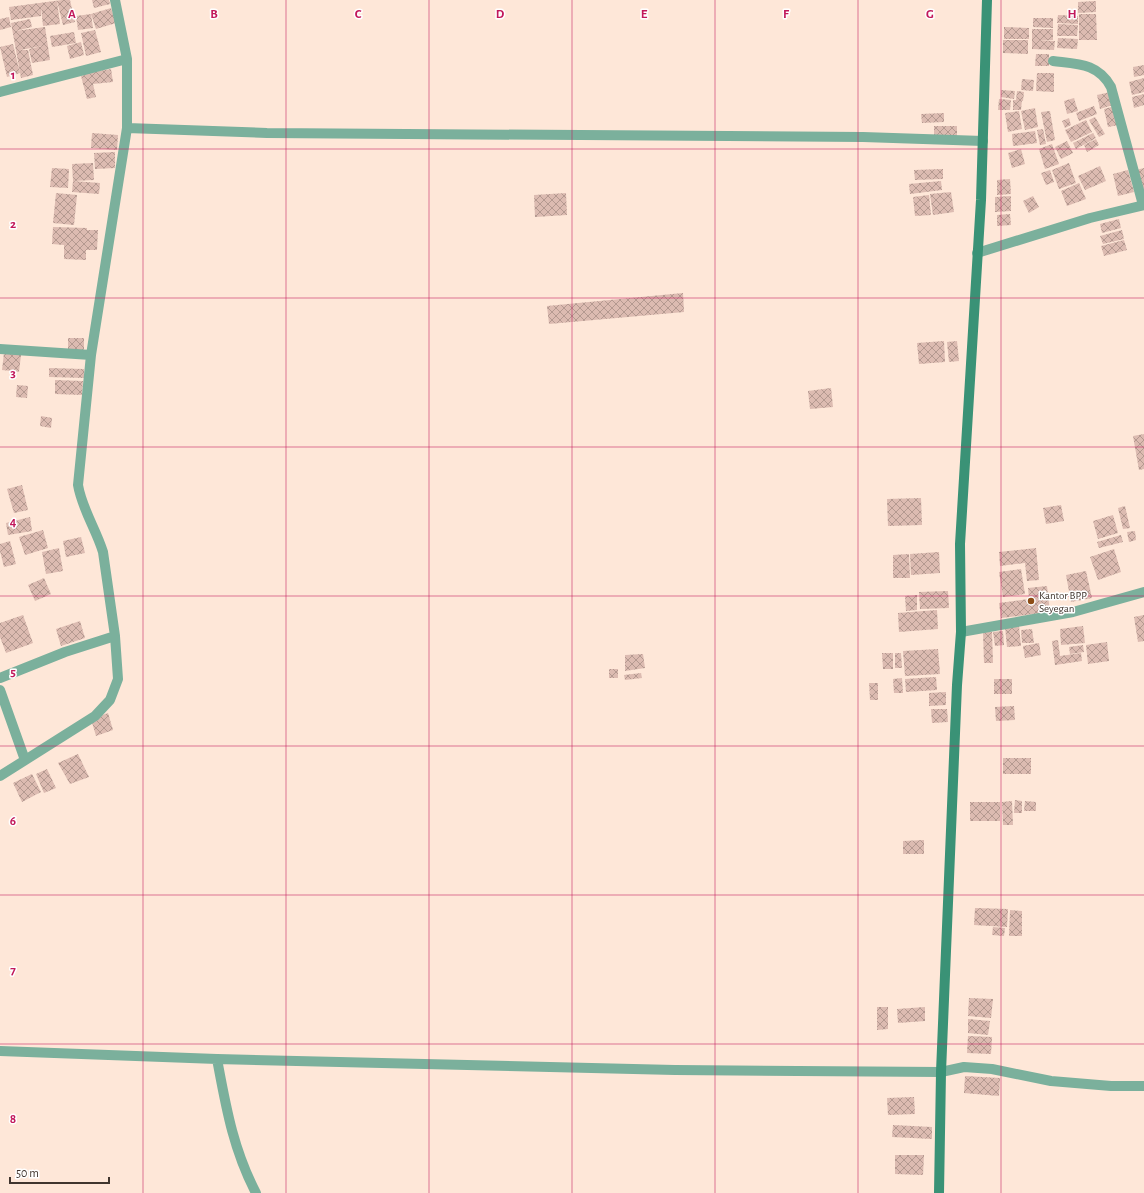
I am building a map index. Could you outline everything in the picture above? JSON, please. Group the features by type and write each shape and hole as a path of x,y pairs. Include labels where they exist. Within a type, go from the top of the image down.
{"main road":[{"path":"939,1193 941,1072 957,685 961,632 960,544 981,200 987,0"}],"street":[{"path":"0,776 95,716 110,700 118,679 115,636 103,552 100,542 84,510 78,485 91,355 127,128 127,59 115,0"},
{"path":"0,92 127,59"},
{"path":"977,253 1090,218 1143,205 1111,87 1106,79 1098,71 1087,66 1053,61"},
{"path":"127,128 267,133 863,137 983,141"},
{"path":"0,349 91,355"},
{"path":"961,632 1073,612 1144,592"},
{"path":"0,678 65,652 115,636"},
{"path":"0,690 25,760"},
{"path":"0,1051 217,1059 668,1070 941,1072 964,1067 992,1069 1051,1081 1111,1086 1144,1086"},
{"path":"217,1059 228,1116 234,1137 240,1156 256,1193"}],"building":[{"path":"62,0 70,0 75,22 63,25 57,1 60,24 43,26 41,7 41,16 11,20 9,7"},
{"path":"92,0 109,0 110,4 94,8"},
{"path":"1096,1 1096,12 1078,13 1078,2"},
{"path":"111,8 116,23 96,29 91,14"},
{"path":"91,14 93,28 78,30 76,16"},
{"path":"1079,14 1096,14 1097,40 1079,40"},
{"path":"1058,15 1078,16 1078,24 1057,23"},
{"path":"9,17 11,27 0,30 0,19"},
{"path":"1033,18 1053,18 1053,28 1033,27"},
{"path":"30,19 32,27 15,31 45,27 50,60 32,63 29,49 42,46 20,50 28,50 33,75 21,78 11,23"},
{"path":"1058,24 1078,25 1077,36 1057,36"},
{"path":"1004,27 1029,28 1029,39 1004,39"},
{"path":"1032,29 1053,29 1053,40 1038,40 1055,41 1054,50 1032,49"},
{"path":"95,30 101,52 86,56 81,33"},
{"path":"74,32 76,43 52,47 50,36"},
{"path":"1058,38 1078,39 1077,49 1057,48"},
{"path":"1003,40 1028,40 1028,54 1003,53"},
{"path":"81,42 84,55 70,59 67,46"},
{"path":"13,44 20,73 7,77 0,47"},
{"path":"1036,54 1049,54 1049,66 1035,66"},
{"path":"1144,65 1144,75 1134,77 1133,67"},
{"path":"111,69 113,82 93,84 96,97 87,99 81,76 85,75 85,73"},
{"path":"1037,73 1054,73 1054,92 1036,91"},
{"path":"1144,78 1144,92 1132,95 1129,82"},
{"path":"1022,79 1034,80 1033,91 1021,90"},
{"path":"1001,90 1015,91 1014,99 1001,97"},
{"path":"1017,91 1024,92 1023,101 1016,100"},
{"path":"1110,92 1113,105 1100,109 1097,95"},
{"path":"1144,94 1144,105 1134,108 1132,97"},
{"path":"1074,98 1078,111 1067,114 1064,101"},
{"path":"999,99 1011,100 1010,110 998,110"},
{"path":"1013,100 1022,100 1021,110 1013,110"},
{"path":"1094,106 1097,114 1079,121 1076,113"},
{"path":"1115,106 1119,125 1108,127 1104,109"},
{"path":"1035,108 1038,127 1025,130 1021,111"},
{"path":"1019,111 1022,129 1008,132 1005,113"},
{"path":"1050,111 1055,140 1047,142 1041,112"},
{"path":"944,113 944,122 922,123 921,114"},
{"path":"1095,117 1105,134 1099,137 1089,120"},
{"path":"1069,118 1071,125 1065,128 1062,121"},
{"path":"1086,120 1092,132 1071,142 1065,130"},
{"path":"934,126 957,126 957,138 934,137"},
{"path":"1043,129 1046,144 1040,145 1037,130"},
{"path":"1035,131 1037,143 1013,146 1012,134"},
{"path":"92,133 118,135 117,150 91,148"},
{"path":"1093,133 1096,138 1076,149 1073,143"},
{"path":"1096,139 1099,145 1087,152 1084,145"},
{"path":"1067,141 1073,153 1061,159 1055,147"},
{"path":"1052,144 1059,164 1045,169 1039,149"},
{"path":"1021,149 1025,164 1012,168 1008,153"},
{"path":"115,152 115,168 95,169 94,153"},
{"path":"93,163 94,180 73,181 72,164"},
{"path":"1069,163 1076,183 1059,189 1052,170"},
{"path":"1100,166 1106,181 1085,190 1078,176"},
{"path":"52,168 69,169 68,188 50,187"},
{"path":"1144,168 1144,192 1136,170"},
{"path":"943,169 943,179 915,180 914,170"},
{"path":"1050,170 1054,182 1046,185 1041,173"},
{"path":"1128,170 1134,192 1118,196 1113,174"},
{"path":"1010,179 1011,194 997,195 997,180"},
{"path":"73,181 100,183 99,194 72,192"},
{"path":"941,181 942,190 910,194 909,184"},
{"path":"1079,183 1086,199 1067,206 1061,191"},
{"path":"951,192 954,212 933,215 930,194"},
{"path":"56,193 77,195 74,225 53,223"},
{"path":"566,193 567,215 535,217 534,195"},
{"path":"929,195 931,215 915,216 913,197"},
{"path":"1011,196 1011,211 995,212 995,197"},
{"path":"1033,196 1039,207 1029,213 1023,201"},
{"path":"1010,214 1011,225 997,226 997,215"},
{"path":"1119,219 1121,228 1102,233 1100,224"},
{"path":"53,227 87,228 87,230 98,230 97,250 86,250 86,260 64,259 64,245 52,244"},
{"path":"1122,230 1124,239 1103,244 1100,236"},
{"path":"1124,240 1127,250 1104,256 1101,246"},
{"path":"683,293 684,312 549,324 547,306"},
{"path":"68,338 84,338 84,350 68,350"},
{"path":"944,341 945,362 919,364 917,343"},
{"path":"957,341 959,361 949,362 947,342"},
{"path":"4,353 21,355 19,372 2,370"},
{"path":"49,368 84,369 84,378 49,377"},
{"path":"55,380 83,381 82,395 55,394"},
{"path":"17,385 28,386 27,398 16,397"},
{"path":"831,388 833,407 810,409 808,391"},
{"path":"41,416 52,418 51,428 40,426"},
{"path":"1144,434 1144,469 1139,470 1133,436"},
{"path":"22,485 28,510 14,513 7,489"},
{"path":"921,498 922,525 888,526 887,499"},
{"path":"1061,505 1064,521 1046,524 1043,508"},
{"path":"1125,506 1130,528 1123,529 1118,508"},
{"path":"1113,515 1118,533 1098,539 1093,521"},
{"path":"30,517 32,531 8,535 6,523"},
{"path":"43,530 48,548 25,555 19,537"},
{"path":"1135,531 1136,540 1129,542 1127,532"},
{"path":"1121,535 1123,542 1099,548 1097,542"},
{"path":"81,537 85,553 66,557 63,541"},
{"path":"10,541 16,564 4,567 0,544"},
{"path":"59,548 63,571 46,574 42,552"},
{"name":"Kantor BPP Seyegan","path":"1036,548 1039,580 1027,581 1025,563 1000,566 999,552"},
{"path":"1114,549 1121,572 1098,580 1090,557"},
{"path":"939,552 940,573 911,575 910,554"},
{"path":"909,554 910,578 893,578 893,555"},
{"name":"Kantor BPP Seyegan","path":"1021,569 1025,594 1003,597 999,572"},
{"path":"1086,571 1092,598 1071,602 1066,575"},
{"path":"44,578 51,594 35,601 28,585"},
{"name":"Kantor BPP Seyegan","path":"1047,586 1050,612 1001,618 999,603 1029,599 1028,588"},
{"path":"948,591 949,608 920,609 919,592"},
{"path":"917,595 917,610 906,611 905,596"},
{"path":"937,610 938,629 899,632 898,613"},
{"path":"23,615 33,643 6,653 0,637 0,623"},
{"path":"1144,615 1144,641 1138,642 1134,617"},
{"path":"80,621 85,638 61,646 56,629"},
{"path":"1019,626 1021,646 1007,647 1005,627"},
{"path":"1083,626 1085,643 1061,645 1060,629"},
{"path":"1032,629 1034,643 1022,643 1021,630"},
{"path":"1003,631 1004,645 995,646 993,632"},
{"path":"983,632 992,632 993,663 984,663"},
{"path":"1058,640 1060,656 1081,653 1082,661 1055,665 1052,641"},
{"path":"1107,642 1109,661 1088,664 1086,645"},
{"path":"1039,643 1041,655 1025,658 1023,646"},
{"path":"1083,645 1084,652 1070,654 1069,647"},
{"path":"938,649 940,674 905,676 903,651"},
{"path":"882,653 893,653 893,669 883,669"},
{"path":"895,653 901,653 902,668 895,668"},
{"path":"643,654 645,668 625,671 625,655"},
{"path":"609,669 618,669 618,678 609,678"},
{"path":"641,673 642,678 625,680 624,675"},
{"path":"936,677 937,690 906,692 905,679"},
{"path":"902,678 903,693 894,693 893,679"},
{"path":"994,679 1012,679 1012,694 994,694"},
{"path":"869,683 878,683 878,700 870,700"},
{"path":"946,692 946,705 929,706 929,693"},
{"path":"1014,706 1015,720 996,721 995,707"},
{"path":"931,709 947,709 948,722 932,723"},
{"path":"108,713 113,730 96,736 91,719"},
{"path":"78,754 89,777 70,784 58,763"},
{"path":"1003,758 1031,758 1031,774 1003,774"},
{"path":"47,769 56,788 44,793 36,774"},
{"path":"32,774 41,792 22,802 13,783"},
{"path":"1015,800 1022,801 1022,813 1014,813"},
{"path":"1012,801 1013,825 1003,825 1002,802"},
{"path":"1025,801 1036,802 1036,811 1024,811"},
{"path":"970,802 1000,802 1000,821 970,821"},
{"path":"924,840 924,854 903,854 903,841"},
{"path":"975,908 1008,909 1007,927 974,925"},
{"path":"1010,910 1022,911 1022,936 1009,936"},
{"path":"993,927 1005,928 1004,936 992,935"},
{"path":"969,998 993,999 991,1018 968,1016"},
{"path":"877,1007 888,1007 888,1029 877,1030"},
{"path":"925,1007 925,1021 898,1023 897,1009"},
{"path":"968,1019 990,1021 988,1035 968,1033"},
{"path":"968,1036 992,1037 991,1054 967,1053"},
{"path":"965,1076 1000,1078 999,1096 964,1093"},
{"path":"914,1097 915,1114 888,1115 887,1098"},
{"path":"893,1125 932,1127 932,1139 892,1137"},
{"path":"895,1155 924,1155 923,1175 895,1174"}],"place":[{"name":"Kantor BPP Seyegan","path":"1031,601"}]}
